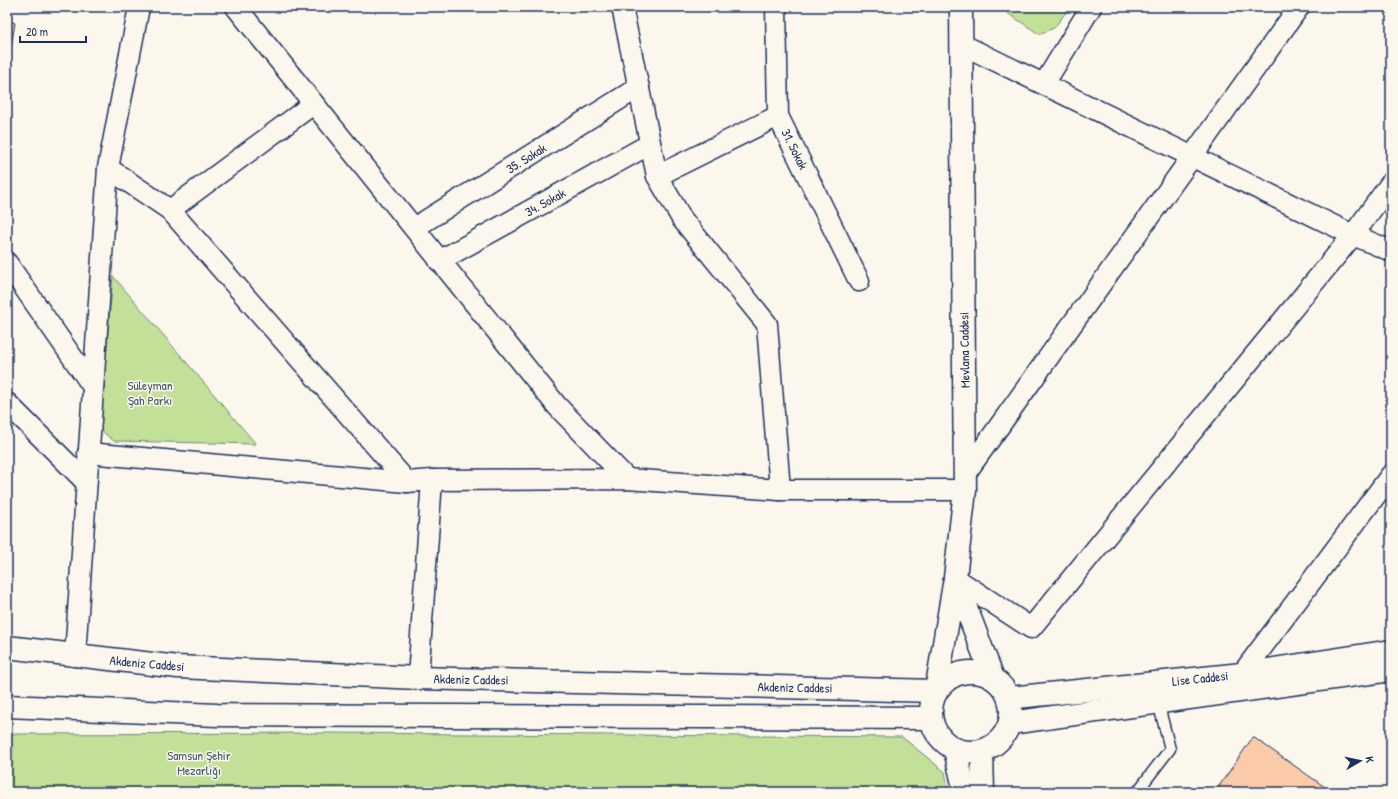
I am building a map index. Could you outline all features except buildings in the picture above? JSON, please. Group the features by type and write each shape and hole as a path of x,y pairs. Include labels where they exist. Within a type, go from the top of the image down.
{"main road":[{"name":"Mevlana Caddesi","path":"936,691 955,578 965,482 961,7"},
{"path":"955,578 993,678"},
{"name":"Akdeniz Caddesi","path":"7,647 178,667 418,678 936,691"},
{"name":"Lise Caddesi","path":"1009,698 1242,674 1391,651"},
{"name":"Lise Caddesi","path":"1010,723 1391,670"},
{"path":"968,671 981,673 993,678 1003,686 1009,698 1012,710 1010,723 1004,736 995,745 982,752 968,753 955,750 943,742 931,718 931,704 936,691 950,678 968,671"},
{"path":"7,706 217,714 931,718"},
{"path":"955,750 965,792"},
{"path":"982,752 983,792"}],"street":[{"path":"75,656 108,168 139,7"},
{"path":"236,7 556,406 627,479"},
{"path":"622,7 657,176 682,219 767,324 780,490"},
{"name":"31. Sokak","path":"776,7 778,116 859,281"},
{"path":"1044,84 1091,7"},
{"path":"88,453 408,482 432,480 627,479 780,490 965,482 1192,156 1299,7"},
{"path":"961,44 1353,235 1391,251"},
{"name":"35. Sokak","path":"414,228 639,87"},
{"path":"170,210 313,104"},
{"path":"657,176 778,116"},
{"name":"34. Sokak","path":"439,261 650,144"},
{"path":"108,168 170,210 408,482"},
{"path":"955,578 1031,628 1353,235 1391,183"},
{"path":"7,263 93,387"},
{"path":"7,404 86,482"},
{"path":"1242,674 1391,475"},
{"path":"418,678 432,480"}],"lane":[{"path":"1137,792 1170,748 1158,702"}],"green space":[{"path":"1006,7 1070,7 1054,28 1039,34 1006,12"},
{"name":"Süleyman Şah Parkı","path":"113,276 256,444 114,441 99,429"},
{"name":"Samsun Şehir Mezarlığı","path":"329,733 902,737 945,772 949,792 7,792 7,734"}]}
